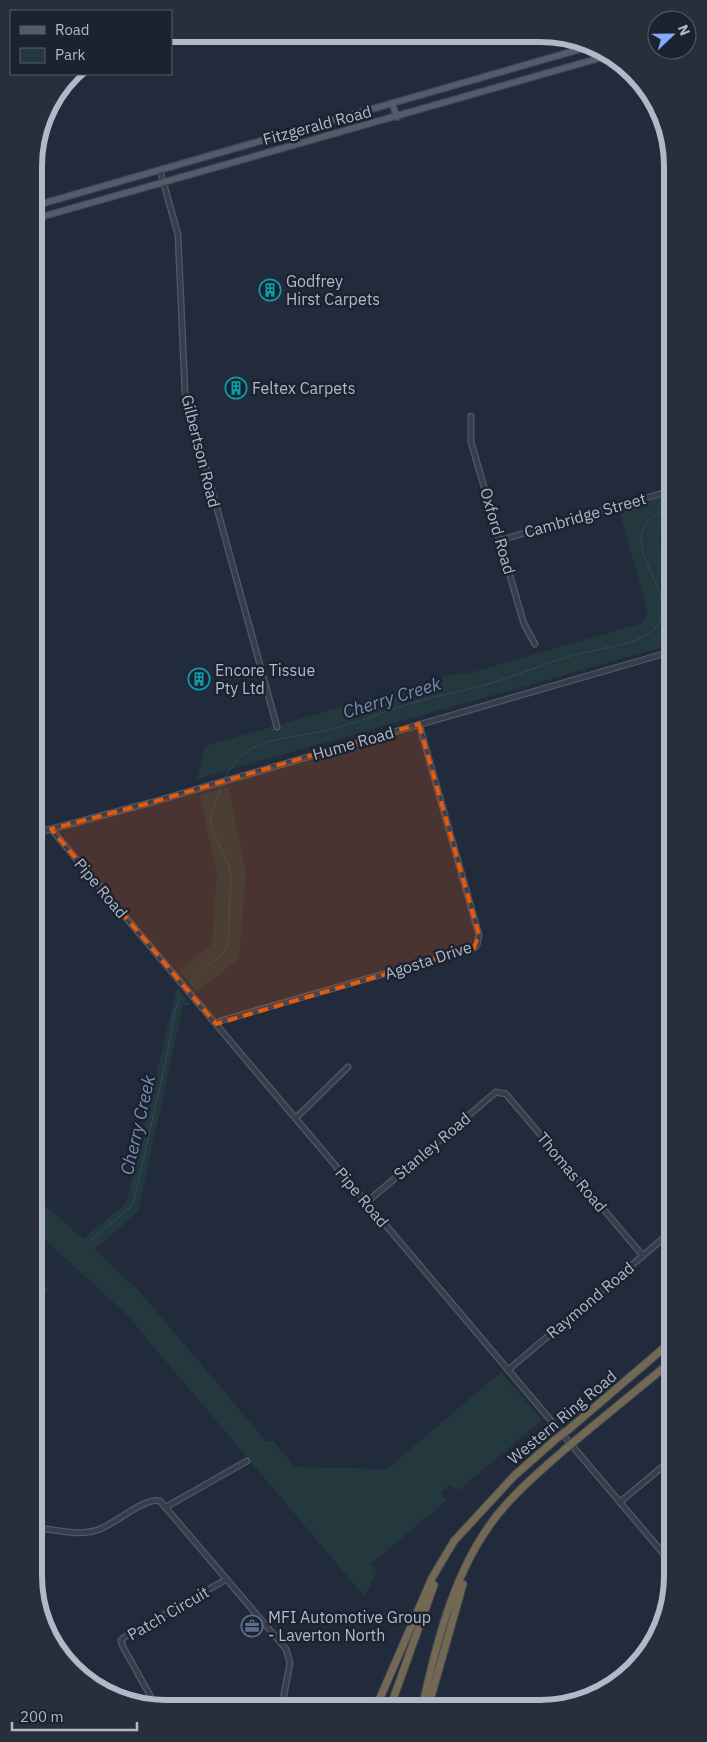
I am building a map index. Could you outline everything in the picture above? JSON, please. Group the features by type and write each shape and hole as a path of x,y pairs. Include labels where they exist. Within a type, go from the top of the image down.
{"highway":[{"name":"Western Ring Road","path":"474,1519 514,1476 664,1348"},
{"name":"Western Ring Road","path":"487,1529 525,1486 564,1450 664,1368"},
{"path":"380,1700 432,1578 454,1541 474,1519"},
{"path":"393,1700 436,1581 457,1543 474,1519"},
{"path":"424,1700 449,1609 459,1581 487,1529"},
{"path":"430,1700 463,1583 487,1529"}],"main road":[{"name":"Fitzgerald Road","path":"43,203 580,49"},
{"name":"Fitzgerald Road","path":"43,216 600,58"},
{"path":"392,103 397,117"}],"street":[{"name":"Gilbertson Road","path":"160,170 178,236 185,392 277,727"},
{"name":"Oxford Road","path":"471,416 471,442 524,624 535,644"},
{"name":"Cambridge Street","path":"501,540 664,493"},
{"name":"Hume Road","path":"43,831 664,654"},
{"name":"Agosta Drive","path":"216,1024 220,1021 474,948 477,945 479,935 419,724"},
{"name":"Pipe Road","path":"51,829 664,1554"},
{"path":"296,1118 348,1067"},
{"name":"Stanley Road","path":"366,1202 499,1092"},
{"name":"Thomas Road","path":"499,1092 506,1094 643,1256"},
{"name":"Raymond Road","path":"508,1370 664,1238"},
{"path":"42,1528 80,1533 100,1530 153,1500 160,1501 166,1507 247,1461"},
{"path":"620,1502 664,1465"},
{"name":"Patch Circuit","path":"166,1507 286,1649 289,1656 283,1700"},
{"name":"Patch Circuit","path":"152,1698 121,1640 227,1579"}],"highlighted area":[{"path":"419,724 479,935 474,948 216,1024 51,829 149,803"}],"green space":[{"path":"664,497 664,529 659,538 664,557 664,647 197,779 205,746 462,672 463,675 642,623 648,612 619,510"},
{"path":"228,787 246,873 239,959 197,992 179,970 212,944 217,875 200,795"},
{"path":"177,987 191,1005 183,1005 138,1212 94,1249 140,1292 266,1441 273,1441 295,1467 387,1469 501,1372 542,1420 459,1490 449,1485 440,1493 447,1500 371,1564 377,1573 364,1596 127,1315 42,1237 42,1203 83,1239 126,1203"}],"waterway":[{"name":"Cherry Creek","path":"224,779 239,758 261,744 336,728 414,702 489,684 567,657 634,641 654,629 662,615 661,599 642,548 642,533 652,517 664,511"},
{"name":"Cherry Creek","path":"190,981 224,952 228,944 231,874 211,823 212,813 222,783"},
{"name":"Cherry Creek","path":"90,1241 133,1205 166,1060 175,1010 181,996"},
{"name":"Cherry Creek","path":"42,1293 49,1286"}],"place":[{"name":"Godfrey Hirst Carpets","path":"270,290"},
{"name":"Feltex Carpets","path":"236,388"},
{"name":"Encore Tissue Pty Ltd","path":"199,679"},
{"name":"MFI Automotive Group - Laverton North","path":"252,1626"}]}
